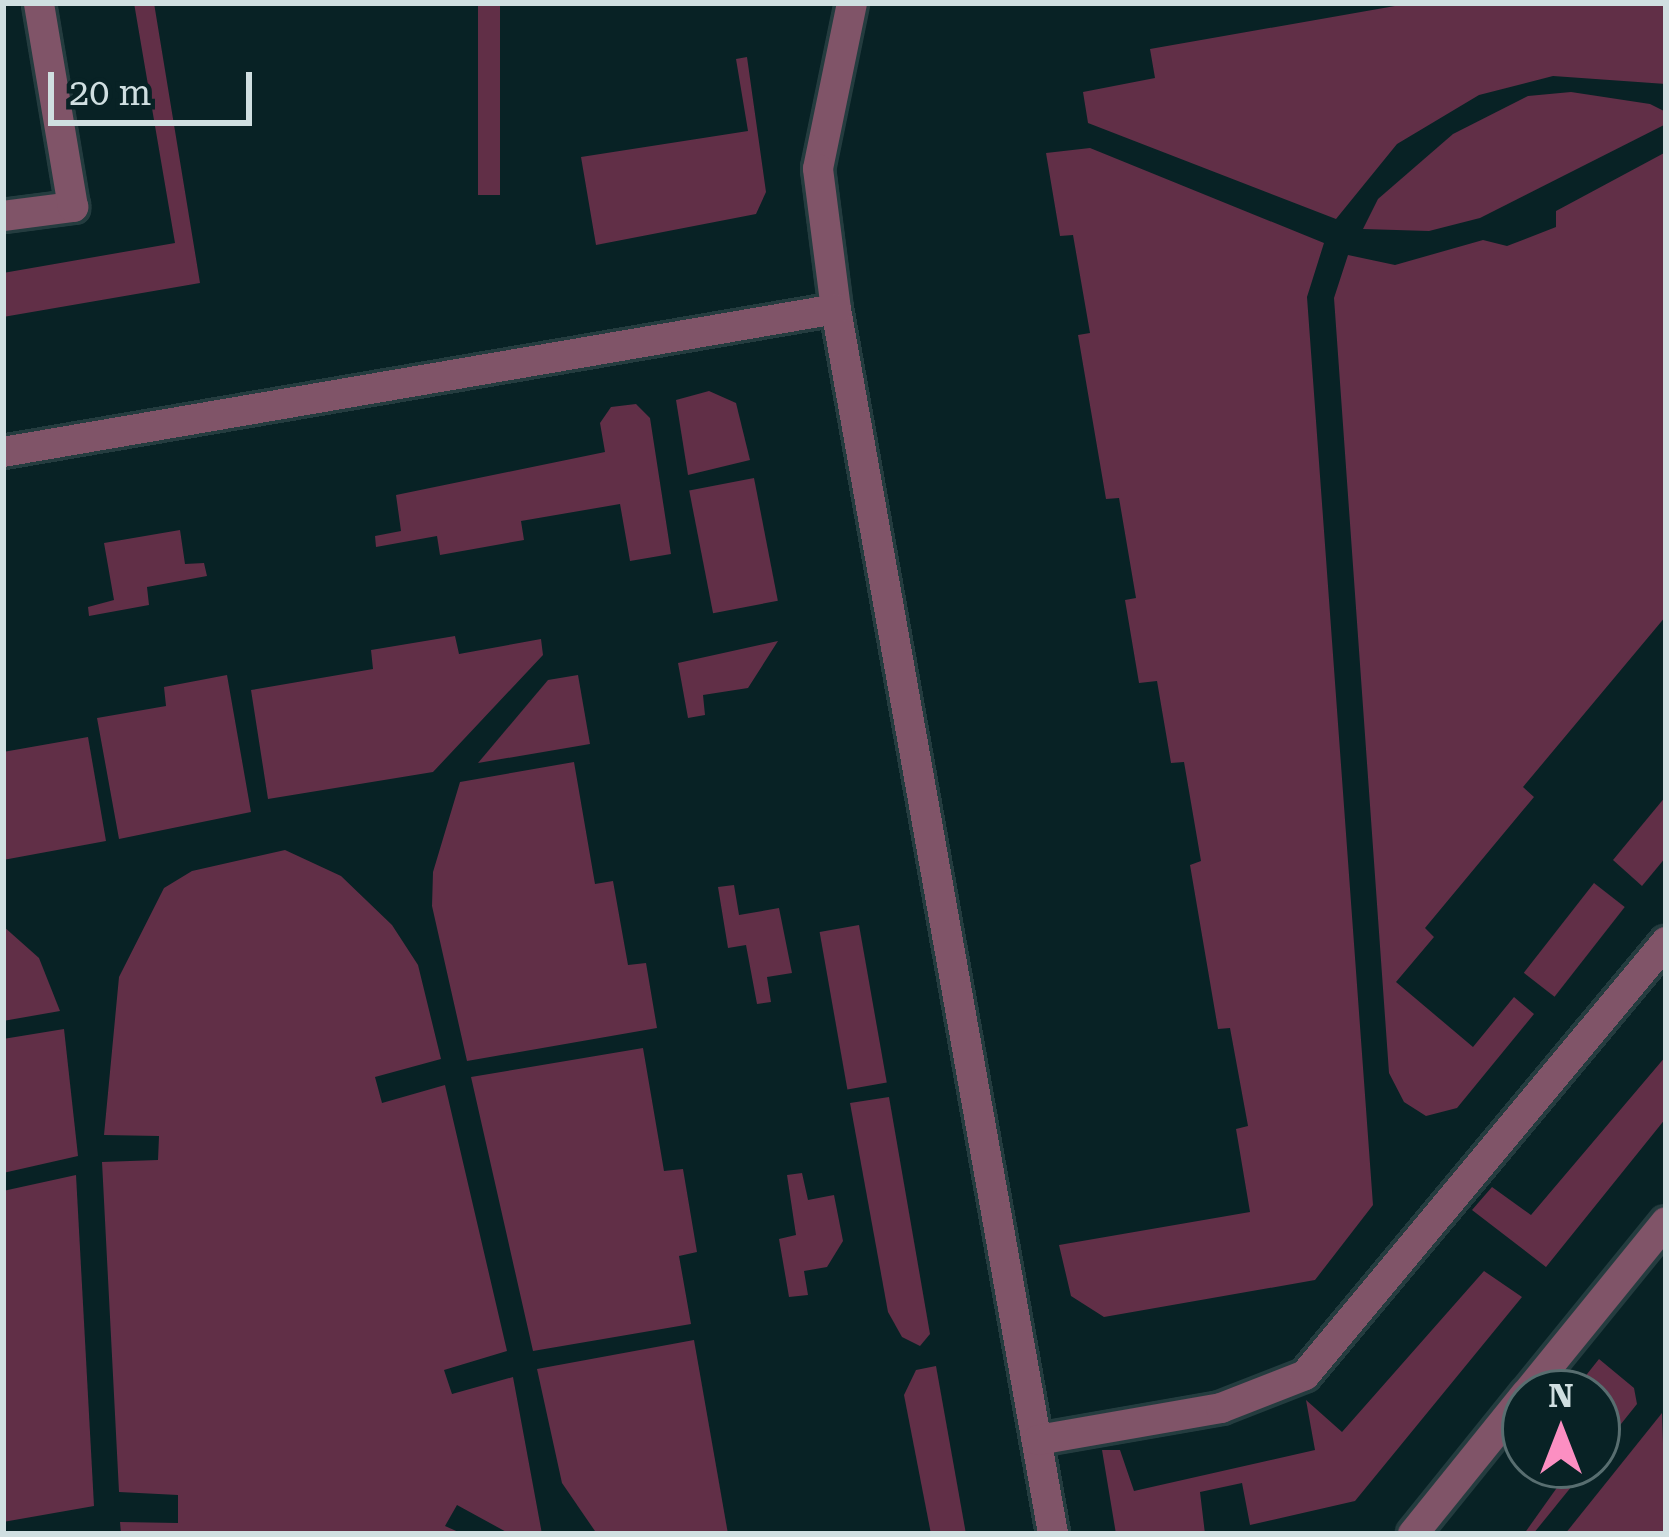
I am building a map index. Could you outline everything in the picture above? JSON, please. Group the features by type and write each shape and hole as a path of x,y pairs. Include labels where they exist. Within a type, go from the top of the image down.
{"street":[{"path":"3,216 73,207 39,3"},
{"path":"851,3 818,170 836,309 1053,1534"},
{"path":"3,452 836,309"},
{"path":"1038,1440 1221,1408 1305,1375 1666,942"},
{"path":"1547,1369 1664,1229"},
{"path":"1413,1534 1501,1425"}],"shaded area":[{"path":"134,3 154,3 200,283 3,317 3,273 175,243"},
{"path":"478,3 500,3 500,195 478,195"},
{"path":"1412,3 1666,3 1666,84 1553,76 1479,95 1397,144 1336,219 1088,123 1083,92 1155,78 1150,49"},
{"path":"747,57 766,192 756,214 596,245 581,157 748,131 736,59"},
{"path":"1571,92 1650,104 1666,112 1666,124 1480,218 1429,231 1363,229 1378,199 1453,134 1528,96"},
{"path":"1090,148 1324,243 1307,297 1373,1205 1315,1280 1104,1317 1071,1296 1059,1245 1250,1212 1236,1129 1248,1126 1230,1028 1218,1029 1190,865 1201,861 1184,762 1171,763 1157,681 1139,683 1125,600 1136,598 1119,498 1106,499 1078,335 1090,333 1073,235 1060,236 1046,153"},
{"path":"1666,152 1666,616 1523,787 1534,797 1425,928 1434,937 1396,982 1473,1047 1514,997 1534,1014 1457,1108 1426,1116 1404,1102 1389,1073 1334,298 1348,255 1395,265 1483,240 1507,246 1556,227 1556,211"},
{"path":"709,391 736,403 750,460 688,475 676,400"},
{"path":"636,404 650,418 671,554 630,561 620,504 521,521 524,540 440,555 437,536 376,547 375,536 401,531 396,495 605,452 600,423 611,407"},
{"path":"754,478 778,601 713,613 689,491"},
{"path":"180,530 185,564 204,563 207,576 147,587 149,605 89,616 88,607 114,600 104,543"},
{"path":"455,636 459,654 541,639 543,655 433,772 268,799 251,690 373,669 371,650"},
{"path":"778,641 748,688 703,695 705,715 688,718 678,663"},
{"path":"227,675 251,812 119,839 97,718 166,706 164,687"},
{"path":"578,675 590,744 478,763 548,680"},
{"path":"88,737 106,841 3,860 3,752"},
{"path":"574,762 595,884 613,881 628,965 646,963 657,1028 467,1061 432,906 433,872 460,782"},
{"path":"1666,796 1666,857 1642,886 1613,860"},
{"path":"285,850 341,876 392,925 418,965 441,1059 375,1077 382,1103 445,1085 507,1351 444,1370 452,1394 513,1377 542,1534 510,1534 457,1505 445,1526 463,1534 121,1534 120,1522 178,1523 178,1495 119,1492 102,1162 158,1160 159,1136 104,1135 119,977 164,888 192,871"},
{"path":"1594,883 1625,907 1555,997 1524,973"},
{"path":"734,885 739,915 779,908 792,973 767,977 771,1002 757,1004 746,945 728,948 718,887"},
{"path":"859,925 887,1083 847,1090 820,932"},
{"path":"3,926 39,958 60,1011 3,1021"},
{"path":"64,1029 78,1156 3,1173 3,1039"},
{"path":"643,1048 664,1171 683,1169 697,1252 679,1256 691,1324 533,1351 471,1077"},
{"path":"1666,1056 1666,1118 1546,1267 1472,1210 1492,1187 1531,1215"},
{"path":"889,1097 930,1334 920,1346 902,1337 888,1312 850,1103"},
{"path":"802,1173 808,1200 834,1195 843,1241 827,1267 804,1271 808,1295 789,1297 779,1239 796,1235 787,1175"},
{"path":"76,1175 94,1506 3,1522 3,1191"},
{"path":"1484,1271 1522,1297 1355,1501 1250,1525 1242,1483 1200,1492 1205,1534 1116,1534 1102,1450 1120,1450 1134,1491 1315,1450 1306,1400 1342,1432"},
{"path":"694,1340 728,1534 597,1534 562,1483 537,1369"},
{"path":"1599,1359 1611,1369 1591,1369"},
{"path":"936,1366 966,1534 931,1534 904,1395 916,1370"},
{"path":"1621,1377 1634,1388 1637,1404 1621,1424"},
{"path":"1662,1413 1666,1534 1565,1534 1601,1489 1621,1489 1621,1464"},
{"path":"1556,1489 1570,1489 1533,1534 1524,1534"}]}
